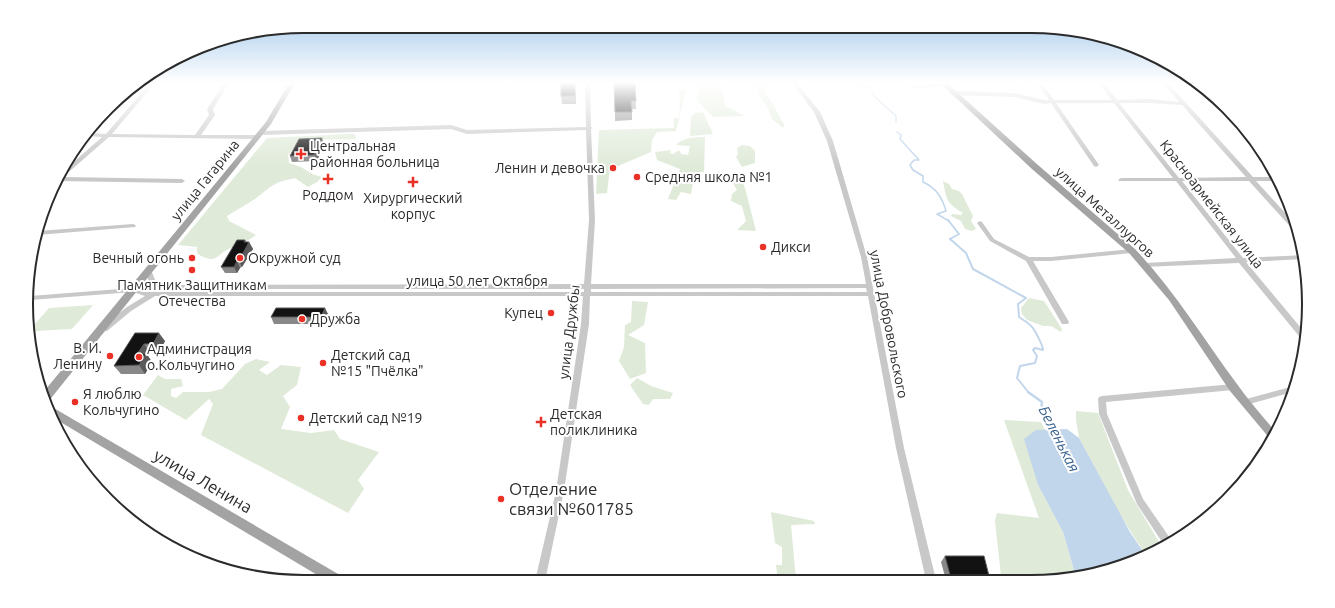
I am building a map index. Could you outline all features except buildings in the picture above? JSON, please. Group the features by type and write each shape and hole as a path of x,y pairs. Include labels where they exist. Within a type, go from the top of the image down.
{"main road":[{"name":"улица Гагарина","path":"48,394 269,123 276,111"},
{"name":"улица Металлургов","path":"973,111 1132,251 1145,265 1182,310 1233,387 1270,432"},
{"name":"улица Ленина","path":"57,415 329,575"}],"street":[{"path":"69,168 108,135 128,111"},
{"path":"197,136 211,118 211,111"},
{"name":"улица Дружбы","path":"541,575 560,490 585,324 592,220 590,193 589,111"},
{"name":"улица Добровольского","path":"816,111 830,141 864,257 900,448 930,575"},
{"path":"1058,111 1096,165"},
{"name":"Красноармейская улица","path":"1123,111 1266,292 1300,332"},
{"path":"1190,111 1290,224"},
{"path":"92,135 259,135 451,127 467,132 590,128"},
{"path":"64,178 182,181"},
{"path":"1121,180 1271,179"},
{"path":"980,223 992,240 1028,259 1051,259 1132,251"},
{"path":"42,233 133,226"},
{"path":"1145,265 1298,257"},
{"path":"1028,259 1065,322"},
{"path":"148,270 153,284 162,287"},
{"name":"улица 50 лет Октября","path":"133,290 144,294 155,294 870,286"},
{"name":"улица 50 лет Октября","path":"133,290 147,287 162,287 588,290 871,294"},
{"path":"33,298 133,290"},
{"path":"96,335 130,309 155,294"},
{"path":"1166,539 1140,501 1103,414 1102,399 1233,387"},
{"path":"1246,402 1288,391"}],"green space":[{"path":"680,111 681,111 676,131 657,132 652,140 651,152 618,166 610,167 607,193 596,194 599,130 674,128 674,118 679,118"},
{"path":"708,111 736,111 745,116 713,117"},
{"path":"769,111 777,111 785,127 782,127 772,119"},
{"path":"703,112 713,134 690,136 691,117 695,113"},
{"path":"355,134 356,139 303,140 299,142 288,155 289,163 322,177 308,187 295,178 279,182 227,216 229,221 256,235 252,238 211,259 198,254 197,247 178,245 267,138"},
{"path":"694,137 705,137 704,172 695,172 691,194 681,192 676,200 668,199 680,169 657,160 655,152 671,150 670,153 674,154 677,151 680,151 681,154 688,155 690,146 676,145 682,140"},
{"path":"742,145 750,146 755,151 755,163 742,167 736,157 738,154 737,148"},
{"path":"739,173 745,188 756,231 737,230 746,221 742,206 731,201 732,194 737,190 729,176"},
{"path":"943,181 949,184 952,189 959,191 962,194 973,216 971,221 976,229 972,231 965,229 961,221 951,216 952,214 961,215 963,213 953,206 948,200"},
{"path":"1029,298 1044,301 1062,329 1061,332 1051,326 1043,326 1027,320 1022,314 1021,308"},
{"path":"632,301 648,302 644,325 628,335 645,343 646,373 630,379 619,361 624,347 625,325 631,322"},
{"path":"93,305 72,329 35,332 34,324 49,308"},
{"path":"256,359 270,362 259,370 267,375 281,365 301,367 297,385 283,396 290,407 281,429 311,433 334,430 340,439 379,452 358,480 364,489 348,513 201,435 213,404 209,399 186,420 143,395 158,375 165,379 181,379 183,386 171,389 171,396 176,398 183,392 209,392 222,389 245,364"},
{"path":"637,378 651,386 673,393 670,399 653,399 649,405 643,404 630,385"},
{"path":"1076,411 1098,413 1128,490 1159,543 1143,551 1118,511 1079,438"},
{"path":"1004,420 1041,422 1045,430 1036,430 1038,485 1063,532 1074,572 1031,575 1001,575 995,521 997,513 1039,518"},
{"path":"771,512 814,521 815,524 791,525 796,575 777,575 776,565 782,565 782,547 775,543"}],"water":[{"path":"1067,429 1079,438 1130,532 1142,551 1118,561 1074,572 1063,532 1038,485 1024,439 1036,430"}],"waterway":[{"name":"Беленькая","path":"891,111 896,116 896,122"},
{"name":"Беленькая","path":"897,132 901,135 900,139 919,160 914,160 910,165 913,170 923,176 923,182 935,190 943,201 946,211 937,214 949,221"},
{"name":"Беленькая","path":"949,221 959,234 950,239 966,253 973,269 1026,298 1018,304 1019,317 1033,329 1043,350 1035,348 1033,350 1037,356 1035,363 1020,366 1017,378 1028,392"},
{"name":"Беленькая","path":"1028,392 1042,402 1042,410 1044,414 1057,430"}],"place":[{"name":"Центральная районная больница","path":"301,154"},
{"name":"Ленин и девочка","path":"613,168"},
{"name":"Средняя школа №1","path":"637,177"},
{"name":"Роддом","path":"328,179"},
{"name":"Хирургический корпус","path":"413,182"},
{"name":"Дикси","path":"763,247"},
{"name":"Вечный огонь","path":"192,258"},
{"name":"Окружной суд","path":"240,258"},
{"name":"Памятник Защитникам Отечества","path":"192,270"},
{"name":"Купец","path":"551,313"},
{"name":"Дружба","path":"302,319"},
{"name":"В. И. Ленину","path":"110,356"},
{"name":"Администрация о.Кольчугино","path":"139,357"},
{"name":"Детский сад №15 \"Пчёлка\"","path":"323,363"},
{"name":"Я люблю Кольчугино","path":"75,402"},
{"name":"Детский сад №19","path":"301,418"},
{"name":"Детская поликлиника","path":"541,422"},
{"name":"Отделение связи №601785","path":"501,499"}]}
